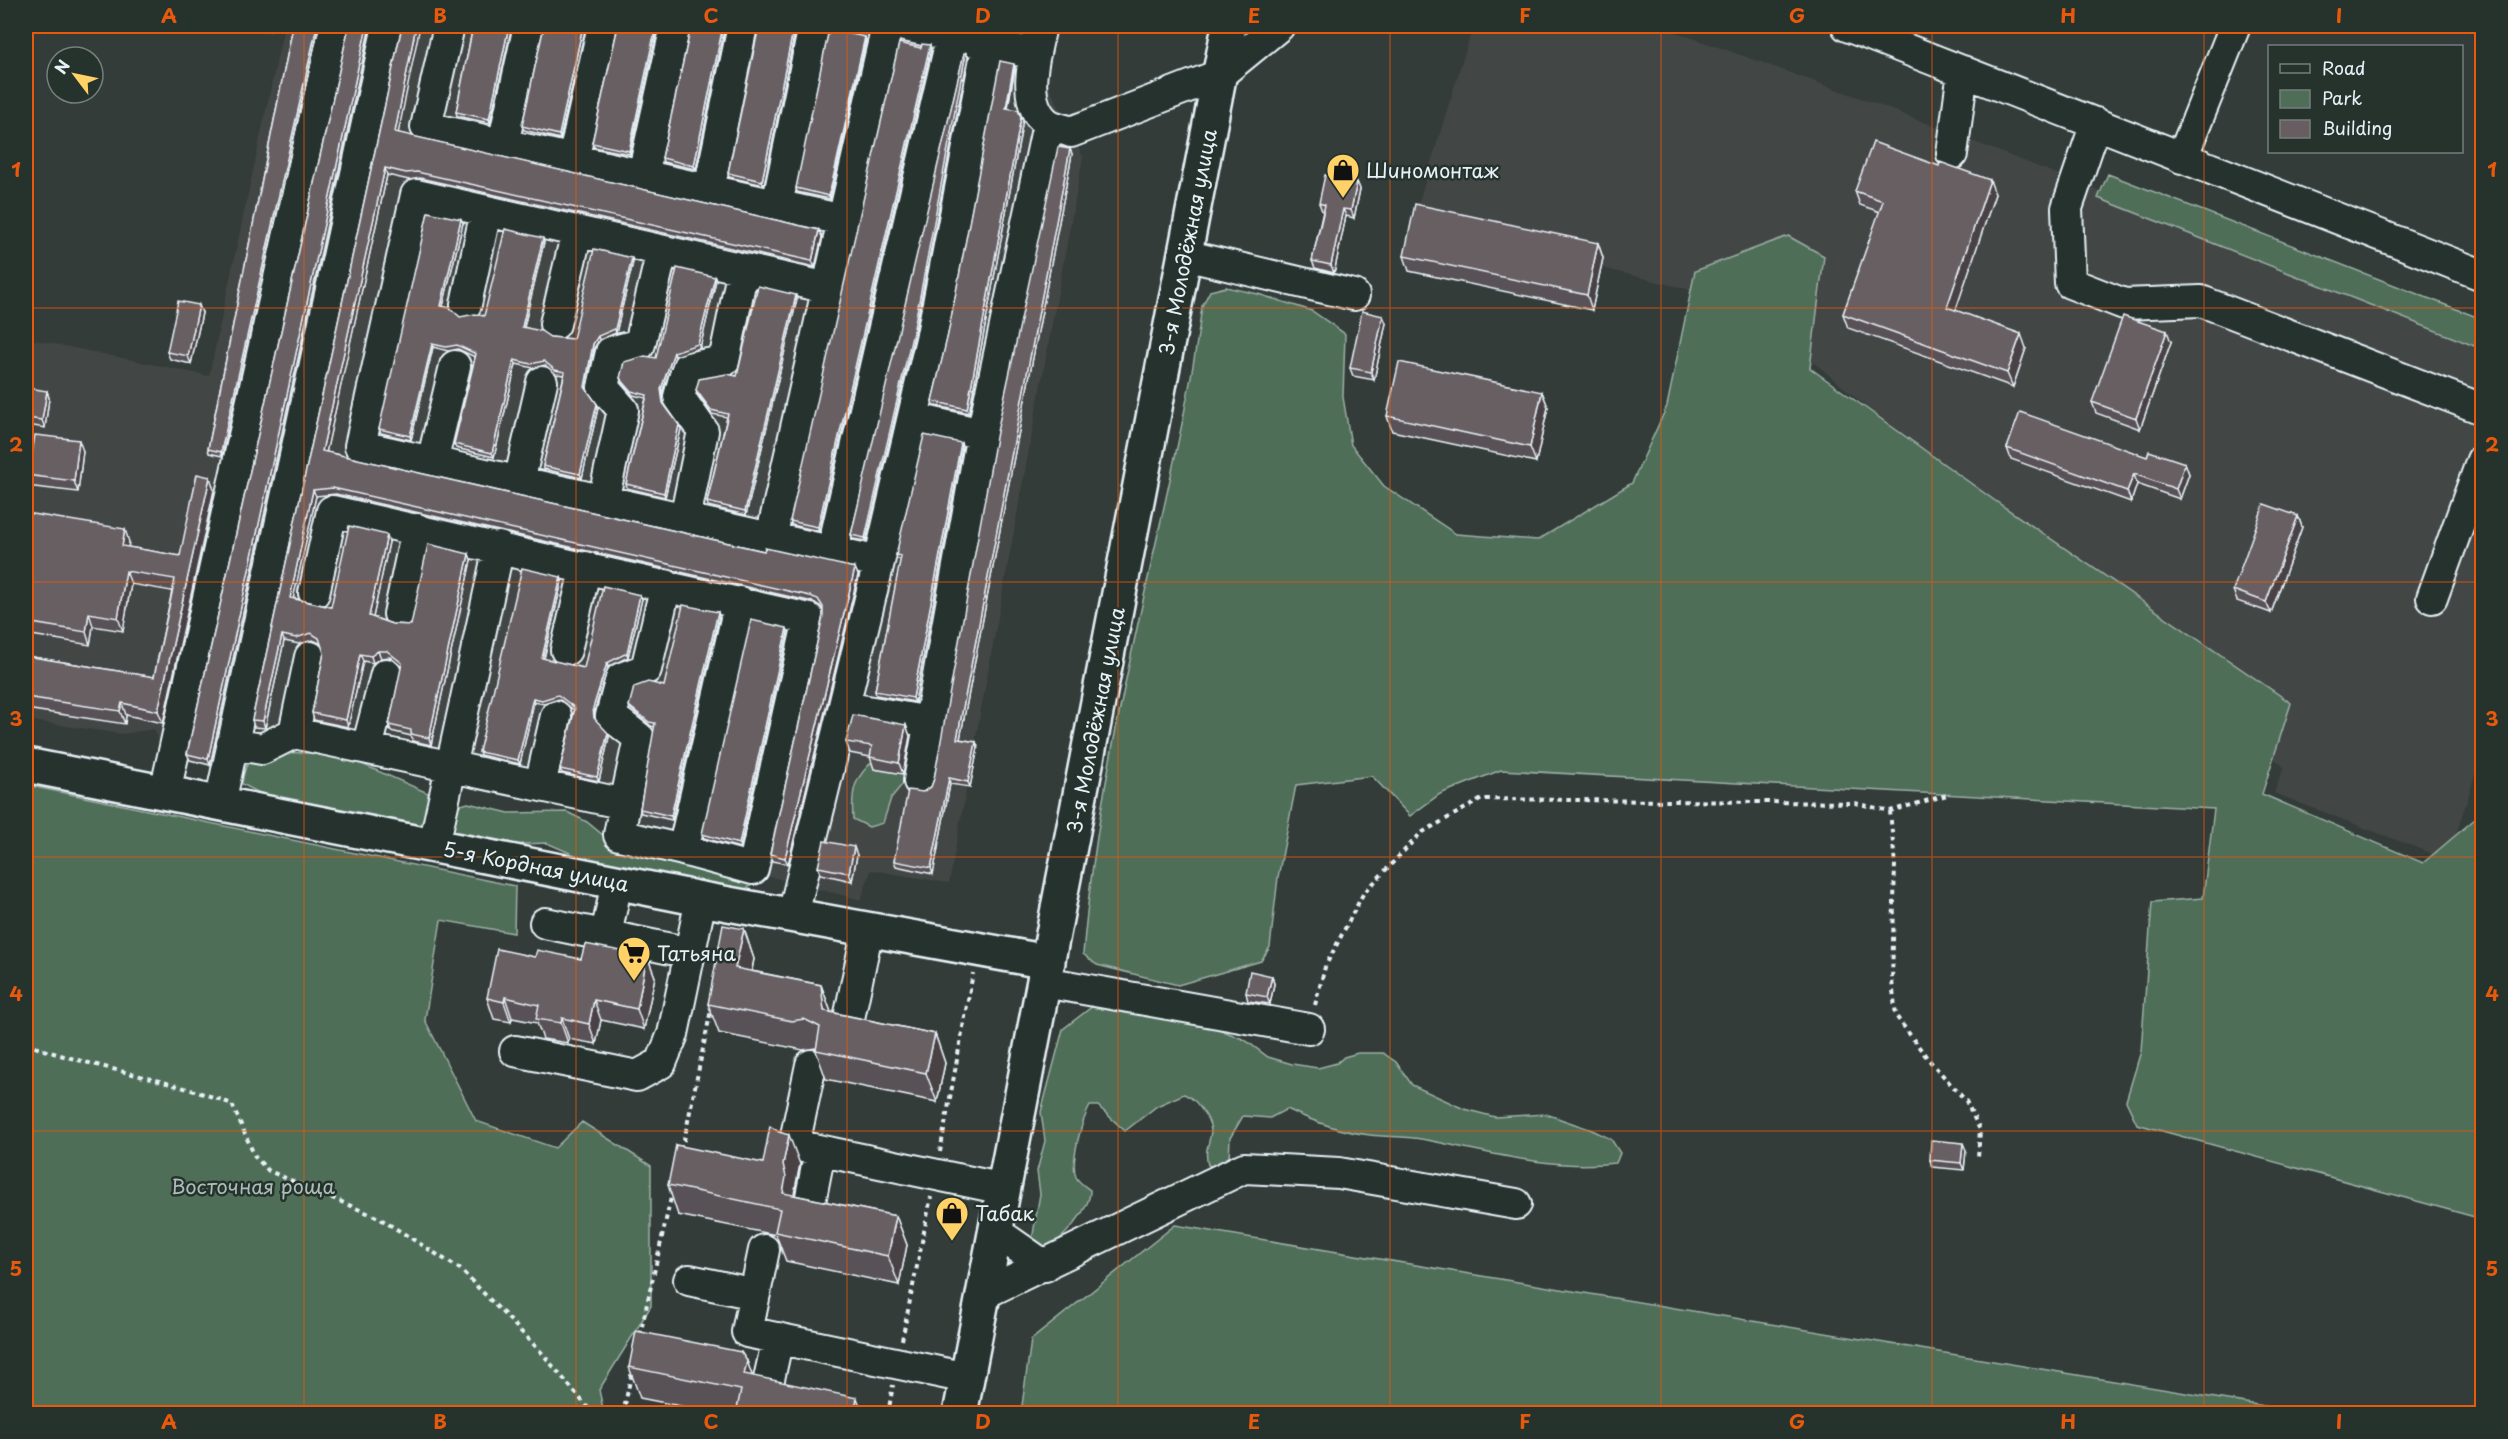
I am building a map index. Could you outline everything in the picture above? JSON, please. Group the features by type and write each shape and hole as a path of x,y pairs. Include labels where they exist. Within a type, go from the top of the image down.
{"main road":[{"name":"3-я Молодёжная улица","path":"960,1413 1229,26"},
{"name":"5-я Кордная улица","path":"26,765 701,899 868,929 1046,972"}],"street":[{"path":"165,792 335,26"},
{"path":"220,803 388,26"},
{"path":"449,26 426,127 843,220"},
{"path":"503,144 529,26"},
{"path":"573,160 603,26"},
{"path":"643,175 676,26"},
{"path":"709,190 743,26"},
{"path":"777,205 814,26"},
{"path":"771,538 887,26"},
{"path":"906,26 988,43 1038,40 1030,77 1034,103 1048,124 1071,132 1219,75 1279,26"},
{"path":"1847,26 2482,275"},
{"path":"2182,158 2235,26"},
{"path":"832,552 952,36"},
{"path":"793,915 932,335 988,43"},
{"path":"1952,154 1963,71"},
{"path":"2096,123 2067,208 2070,283 2124,304 2201,301 2482,409"},
{"path":"919,782 981,434 1048,124"},
{"path":"828,288 416,195 360,446 879,562"},
{"path":"466,304 486,211"},
{"path":"555,324 577,232"},
{"path":"603,501 623,410 603,387 611,352 640,344 662,251"},
{"path":"1184,255 1354,295"},
{"path":"685,519 703,431 679,397 687,368 724,361 743,269"},
{"path":"432,462 455,366"},
{"path":"519,482 542,382"},
{"path":"913,418 981,434"},
{"path":"2432,598 2482,460"},
{"path":"314,593 332,511 500,547 586,567 666,585 740,602 809,619 753,869 683,849 619,835 639,738 611,716 621,678 646,669 666,585"},
{"path":"399,614 417,529"},
{"path":"434,845 500,547"},
{"path":"566,650 586,567"},
{"path":"683,849 740,602"},
{"path":"294,733 310,657"},
{"path":"367,748 386,674"},
{"path":"844,707 930,722"},
{"path":"540,785 556,716"},
{"path":"232,744 262,749 294,733 625,804"},
{"path":"606,935 617,882"},
{"path":"514,1051 637,1076 661,1063 673,1034 701,899"},
{"path":"545,923 671,949"},
{"path":"848,1023 868,929"},
{"path":"1046,972 1309,1029"},
{"path":"811,1065 794,1145 1004,1189"},
{"path":"811,1197 820,1150"},
{"path":"983,1294 1244,1168 1339,1173 1516,1204"},
{"path":"996,1232 1045,1266"},
{"path":"764,1250 747,1332 967,1378"},
{"path":"689,1280 755,1294"},
{"path":"769,1379 778,1338"}],"path":[{"path":"1309,1029 1325,967 1363,894 1420,833 1482,799 1855,803 1890,811 1947,795"},
{"path":"1890,811 1895,864 1892,981 1896,1016 1928,1059 1966,1101 1980,1130 1978,1157"},
{"path":"681,1152 714,997"},
{"path":"26,1044 75,1061 198,1091 232,1104 255,1157 269,1171 379,1218 460,1269 542,1353 593,1413"},
{"path":"638,1345 674,1186"},
{"path":"623,1413 633,1368"}],"shaded area":[{"path":"237,26 273,26 271,33"},
{"path":"284,26 1053,26 1043,74 1083,157 949,883 871,870 861,900 630,841 633,819 281,742 243,775 166,756 154,729 122,734 26,720 26,338 209,376"},
{"path":"1473,26 1659,26 1861,98 2482,339 2482,753 2448,860 2274,793 2284,767 2180,670 1805,355 1796,372 1687,289 1413,221"}],"green space":[{"path":"2108,174 2482,319 2482,349 2098,198"},
{"path":"1788,236 1824,256 1810,368 1994,500 2291,703 2262,794 2423,863 2482,813 2482,1219 2137,1124 2126,1101 2141,1051 2152,902 2203,898 2214,809 1501,770 1440,794 1410,816 1372,776 1296,785 1278,877 1270,947 1261,961 1178,985 1097,965 1083,954 1094,856 1110,759 1180,436 1202,306 1210,291 1226,287 1258,294 1312,311 1345,334 1343,397 1351,445 1384,486 1456,534 1538,540 1632,483 1667,406 1695,271"},
{"path":"274,752 339,754 428,793 435,806 426,832 281,804 242,784 245,769 250,760"},
{"path":"876,758 874,769 910,775 891,798 883,823 869,827 853,819 853,800 855,785"},
{"name":"Восточная роща","path":"26,785 515,886 514,933 441,920 425,1020 476,1121 555,1148 582,1122 651,1166 651,1306 599,1390 604,1413 26,1413"},
{"path":"468,803 509,813 567,812 587,822 609,840 759,881 742,891 637,882 547,843 523,844 508,848 476,840 470,835 456,835 444,828 450,808"},
{"path":"1117,1005 1202,1022 1245,1040 1268,1057 1292,1064 1318,1068 1337,1063 1344,1057 1358,1053 1383,1053 1396,1062 1412,1085 1464,1109 1495,1117 1546,1114 1611,1139 1620,1153 1616,1163 1591,1165 1542,1162 1421,1139 1370,1135 1338,1129 1287,1109 1270,1118 1243,1116 1230,1138 1229,1160 1216,1168 1208,1165 1207,1149 1211,1133 1208,1119 1196,1102 1184,1094 1157,1106 1125,1131 1098,1106 1090,1106 1080,1130 1075,1161 1076,1177 1090,1190 1089,1198 1074,1224 1044,1250 1032,1240 1040,1194 1037,1171 1045,1141 1041,1112 1063,1029 1093,1006"},
{"path":"1175,1225 2306,1413 1021,1413 1031,1340"}],"building":[{"path":"293,26 317,26 221,452 208,449"},
{"path":"349,26 367,26 208,759 187,754"},
{"path":"402,26 416,26 395,132 819,230 812,261 417,172 406,173 385,168 322,451 764,551 765,548 855,568 785,858 770,854 823,616 823,607 818,599 810,596 333,488 313,490 290,598 331,607 349,526 387,535 369,616 392,624 411,625 428,544 469,554 429,738 411,734 411,730 389,725 402,663 387,651 378,651 371,656 360,654 346,720 312,713 324,653 319,638 311,633 296,638 282,635 263,721 252,720"},
{"path":"473,26 509,26 489,119 456,112"},
{"path":"544,26 583,26 559,135 522,126"},
{"path":"618,26 656,26 629,151 592,143"},
{"path":"691,26 723,26 694,166 662,158"},
{"path":"759,26 794,26 762,181 728,173"},
{"path":"1001,26 1021,26 1020,30"},
{"path":"829,29 865,37 829,196 796,188"},
{"path":"899,43 921,48 922,44 930,45 818,527 790,521"},
{"path":"964,53 966,53 914,328 865,538 851,535"},
{"path":"1000,61 1014,64 1006,108 1018,110 1021,117 967,409 932,401 948,334"},
{"path":"1873,142 1939,166 1940,162 1990,180 1947,307 2021,334 2007,373 1843,314 1883,201 1855,191"},
{"path":"1058,147 1070,149 957,739 976,742 968,782 949,778 931,868 894,861 908,790 923,792 931,787 934,779 997,432"},
{"path":"1325,175 1357,182 1351,210 1343,209 1331,265 1312,261 1325,205 1319,203"},
{"path":"1415,204 1598,243 1587,295 1404,256"},
{"path":"428,212 461,219 441,306 450,308 460,317 475,314 484,316 505,229 543,238 522,327 541,331 550,337 573,339 594,249 632,258 615,329 598,336 593,344 585,387 597,404 580,474 543,466 565,372 555,370 544,361 531,364 514,360 492,453 454,444 476,354 457,345 446,347 432,344 410,436 379,429"},
{"path":"677,268 715,277 698,344 674,352 661,389 663,403 679,425 664,493 626,484 647,395 631,391 620,378 624,362 645,356 656,358"},
{"path":"758,286 796,295 745,511 707,502 728,414 711,410 696,390 699,379 727,374 737,376"},
{"path":"178,301 199,305 188,356 167,352"},
{"path":"1362,311 1383,316 1371,372 1350,368"},
{"path":"2123,316 2167,331 2136,418 2092,402"},
{"path":"1399,362 1542,392 1530,447 1387,416"},
{"path":"29,388 47,391 42,420 26,418"},
{"path":"2020,412 2147,457 2149,451 2185,463 2176,489 2134,474 2127,491 2007,448"},
{"path":"35,435 79,440 74,481 26,475 26,454 32,454"},
{"path":"924,435 961,443 913,698 875,691 901,556 896,555"},
{"path":"197,474 210,477 158,711 122,703 120,711 26,697 26,656 154,677 175,579 126,571 118,618 89,613 86,632 26,622 26,513 125,529 122,546 180,556"},
{"path":"2264,504 2298,516 2266,602 2233,590"},
{"path":"522,568 561,577 542,658 584,668 603,586 640,595 627,653 607,663 593,708 594,718 608,733 597,777 560,769 575,708 558,695 542,700 533,698 518,760 479,752"},
{"path":"683,605 718,612 671,816 640,809 655,723 649,722 629,706 634,687 648,682 664,686"},
{"path":"751,620 787,628 739,844 702,834"},
{"path":"853,715 906,725 899,763 870,757 872,746 846,742"},
{"path":"824,841 854,847 849,873 818,867"},
{"path":"723,925 744,929 735,968 821,985 824,1011 935,1034 926,1073 816,1050 820,1027 804,1019 792,1021 708,1004"},
{"path":"585,944 647,956 637,1009 594,1000 589,1024 562,1018 561,1023 536,1019 539,1005 505,997 504,1002 487,998 497,949 535,957 537,950 581,959"},
{"path":"1250,971 1272,976 1267,997 1246,993"},
{"path":"770,1126 789,1135 783,1164 786,1177 783,1193 896,1216 888,1256 775,1232 780,1209 668,1185 676,1145 763,1163"},
{"path":"1931,1140 1963,1143 1961,1163 1930,1160"},
{"path":"636,1331 741,1352 747,1361 744,1374 857,1398 854,1413 736,1413 741,1390 629,1367"}],"place":[{"name":"Шиномонтаж","path":"1343,199"},
{"name":"Татьяна","path":"634,982"},
{"name":"Табак","path":"952,1242"}]}
